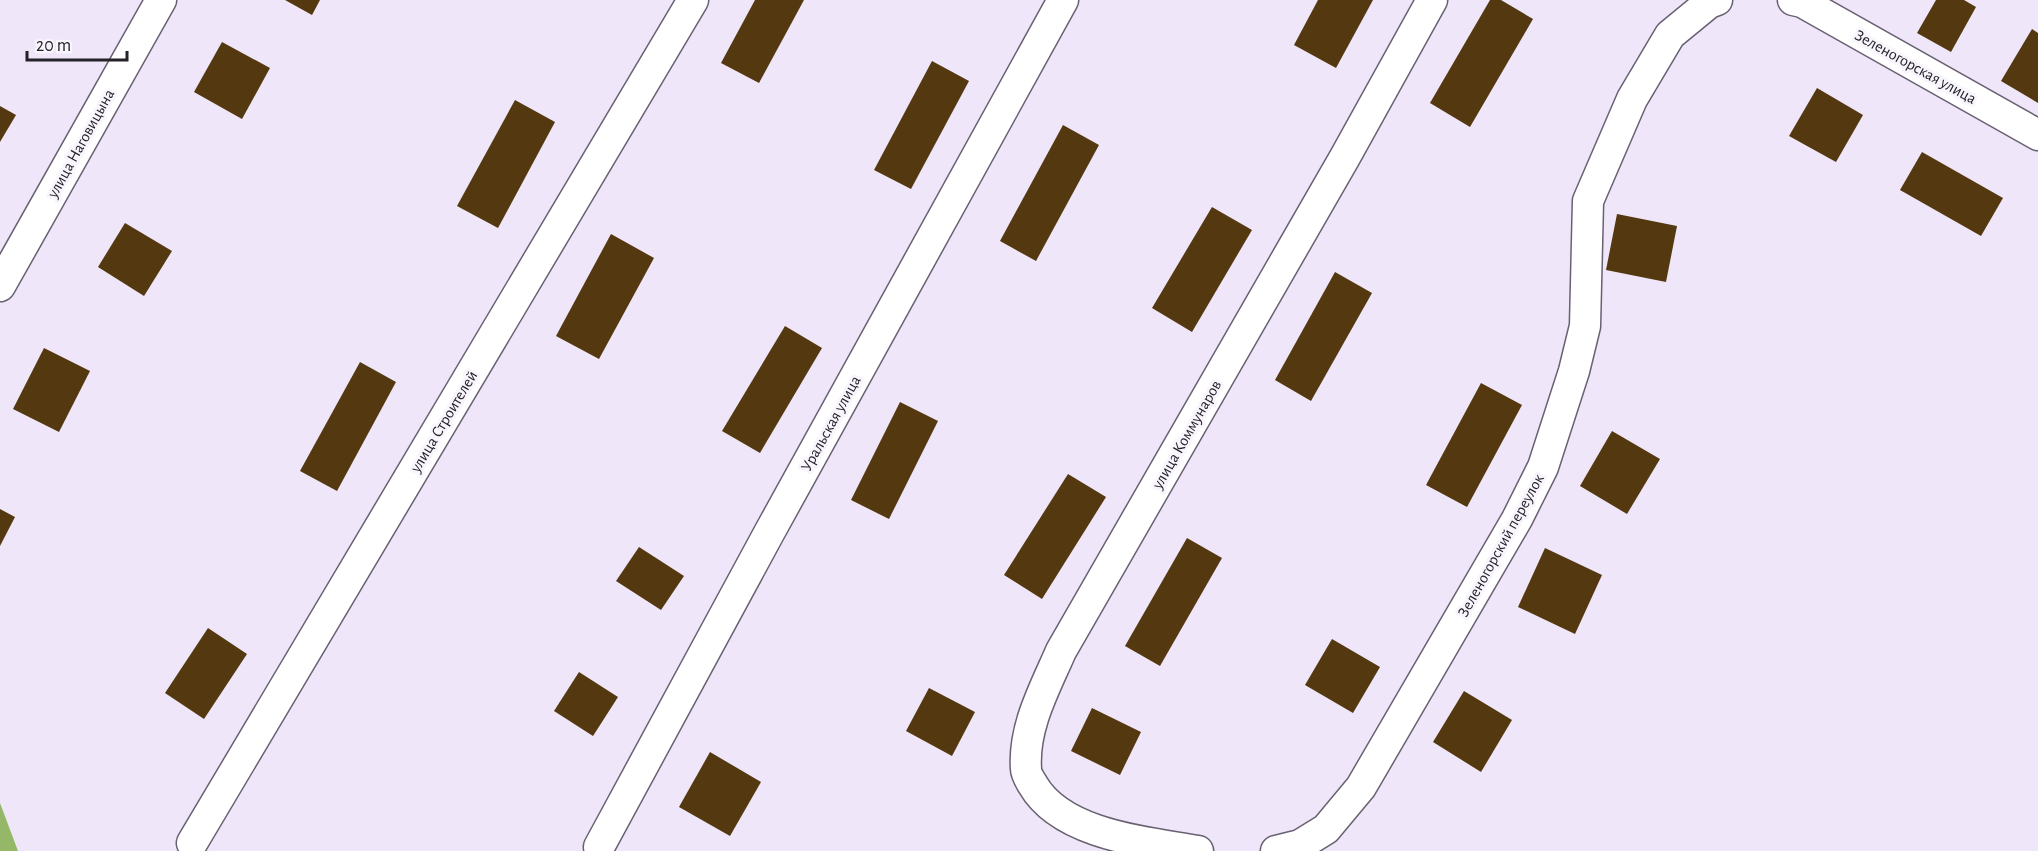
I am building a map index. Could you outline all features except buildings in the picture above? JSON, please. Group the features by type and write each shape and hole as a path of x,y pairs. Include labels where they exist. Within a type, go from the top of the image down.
{"street":[{"name":"улица Наговицына","path":"0,286 160,0"},
{"name":"улица Строителей","path":"192,843 693,0"},
{"name":"Уральская улица","path":"599,847 1064,0"},
{"name":"улица Коммунаров","path":"1198,851 1121,838 1067,818 1039,795 1026,771 1027,741 1038,703 1061,651 1339,168 1431,0"},
{"name":"Зеленогорский переулок","path":"1276,851 1300,845 1326,829 1361,788 1517,519 1544,467 1574,371 1585,326 1588,201 1632,99 1670,35 1709,3 1717,0"},
{"name":"Зеленогорская улица","path":"1793,0 1802,2 2038,135"}],"green space":[{"path":"0,803 18,851 0,851"}]}
